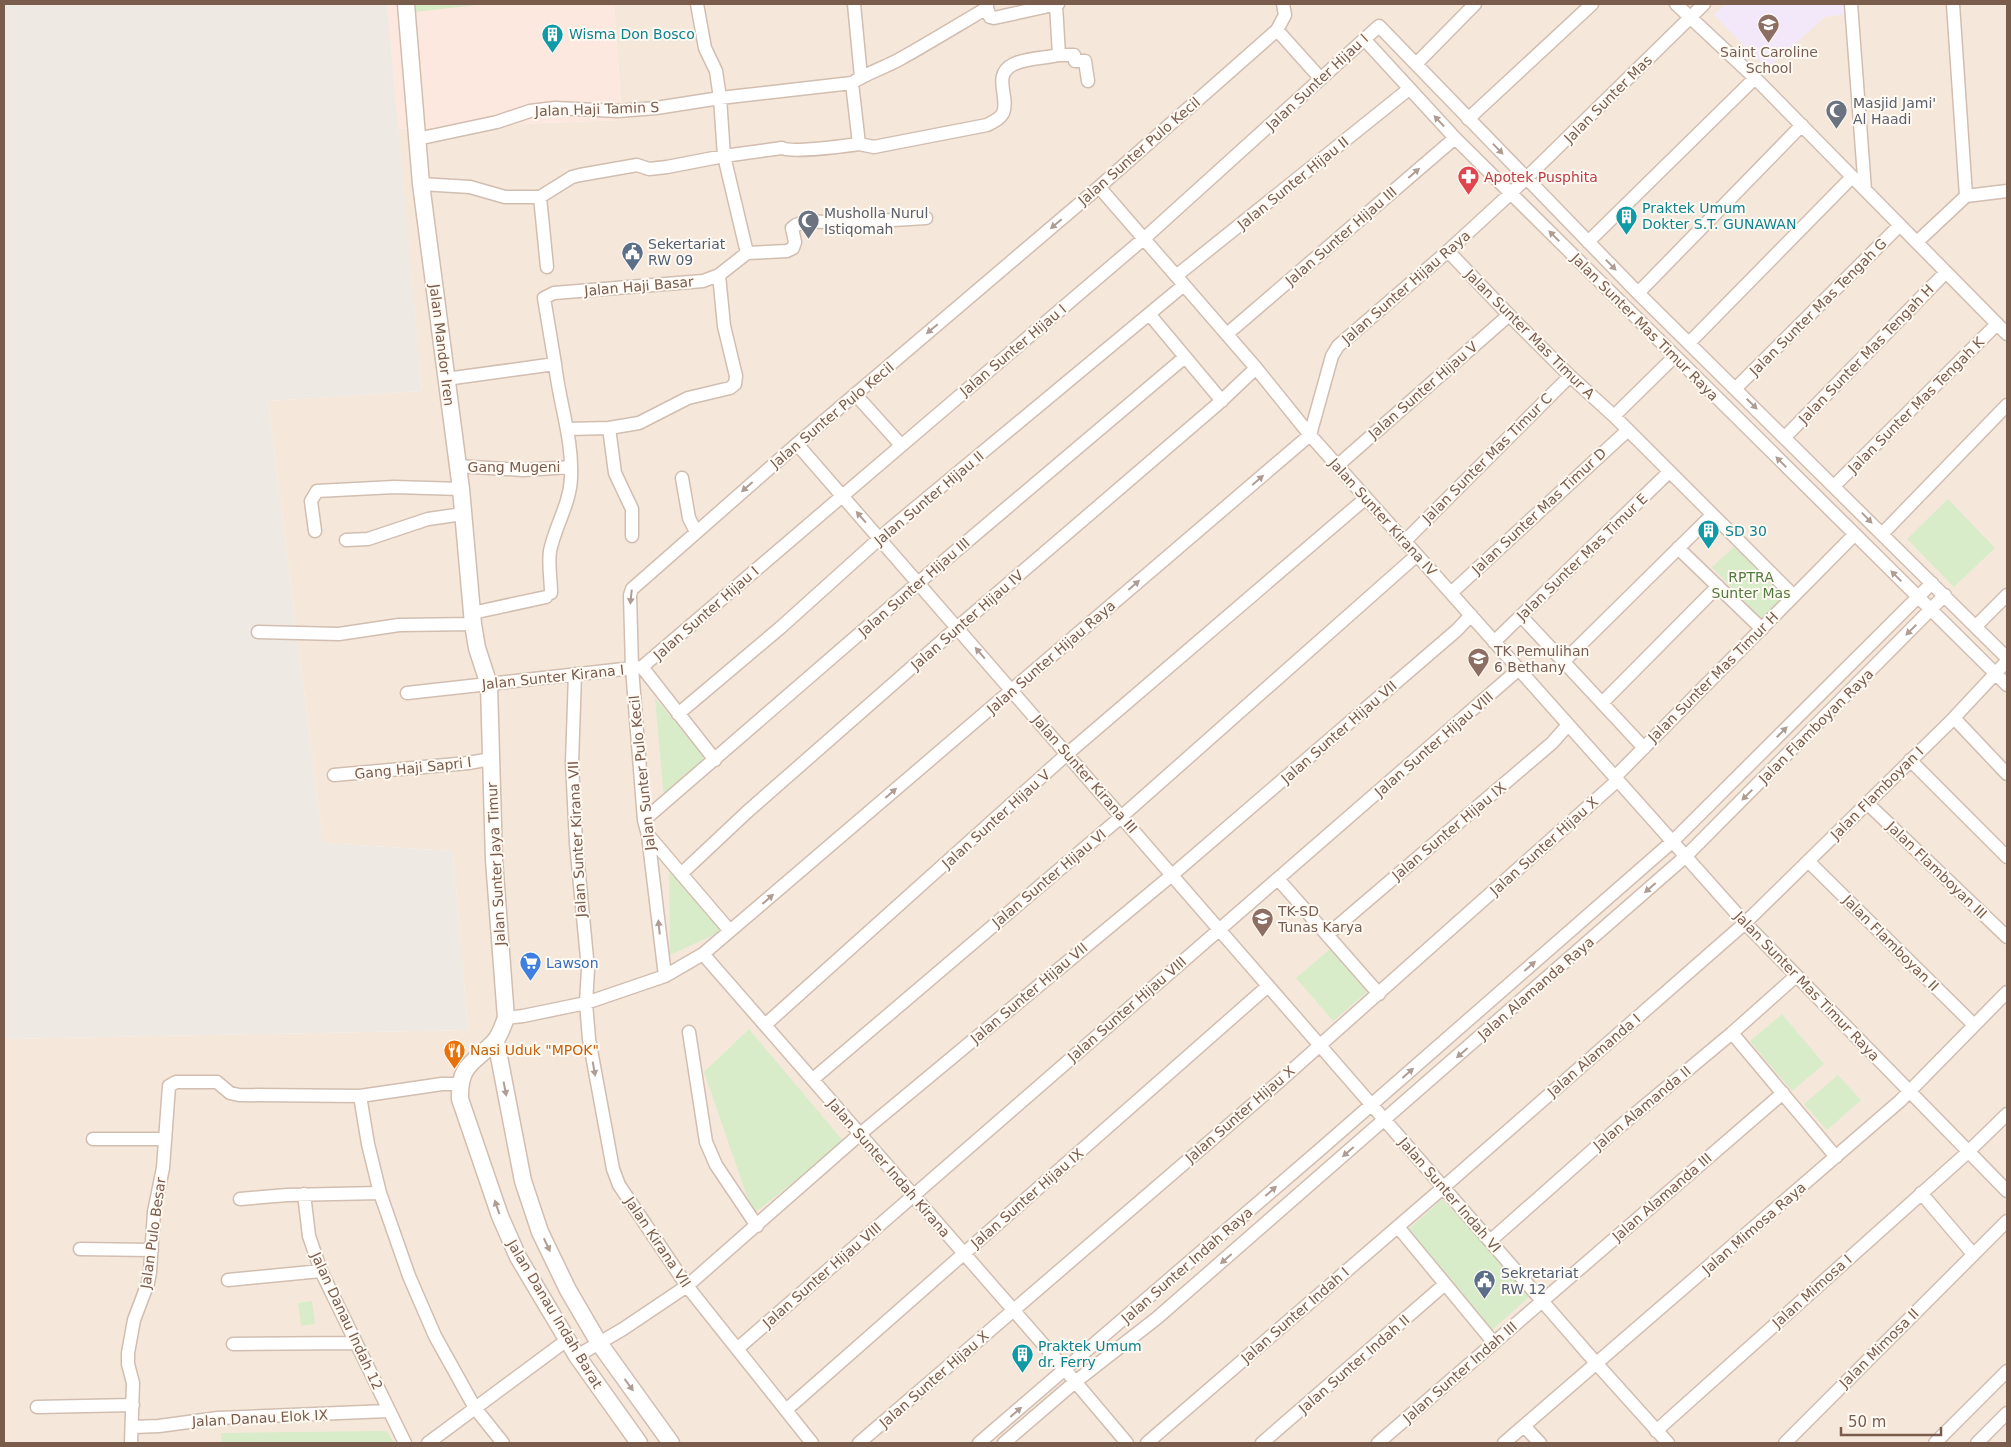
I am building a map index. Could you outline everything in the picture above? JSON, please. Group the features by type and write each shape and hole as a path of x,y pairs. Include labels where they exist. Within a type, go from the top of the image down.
{"street":[{"name":"Jalan Mandor Iren","path":"406,4 421,184 463,514 472,619 477,648 489,684"},
{"path":"697,4 705,48 716,71 724,156 746,253 786,251 792,248 794,242 792,228 807,221 843,223 926,218"},
{"path":"854,4 859,144"},
{"path":"987,6 990,17 994,18 1057,4 1060,55"},
{"path":"1283,4 1285,15 1277,30 1321,79"},
{"path":"1416,64 1475,4"},
{"path":"1468,119 1592,4"},
{"path":"1676,4 1755,78 2007,334"},
{"name":"Jalan Sunter Mas","path":"1511,193 1704,4"},
{"path":"1851,4 1865,190"},
{"path":"1953,4 1966,196"},
{"name":"Jalan Haji Tamin S","path":"417,139 497,122 530,111 554,108 618,111 656,108 856,80 901,59 987,6"},
{"name":"Jalan Sunter Mas Timur Raya","path":"1379,26 1638,293 1835,485 2007,659"},
{"name":"Jalan Sunter Hijau I","path":"637,668 843,496 1144,239 1379,26"},
{"name":"Jalan Sunter Pulo Kecil","path":"664,976 648,835 644,820 637,668 630,595 632,589 855,394 1099,187 1277,30"},
{"name":"Jalan Sunter Mas Timur Raya","path":"1364,39 1455,138 2007,685"},
{"path":"421,184 470,187 505,197 540,197 572,177 638,165 649,169 667,167 724,156 782,148 800,150 859,144 874,147 988,125 1002,114 1002,77 1007,69 1014,64 1060,55 1074,55 1075,61 1084,61 1088,81"},
{"path":"1588,242 1755,78"},
{"name":"Jalan Sunter Hijau II","path":"678,714 780,628 880,538 1150,314 1180,281 1409,89"},
{"path":"1638,293 1802,126"},
{"name":"Jalan Sunter Hijau III","path":"1227,334 1455,138"},
{"path":"1689,343 1852,177"},
{"name":"Jalan Sunter Kirana IV","path":"1099,187 1256,368 1305,439 1337,466 1673,841"},
{"path":"1917,242 1966,196 2002,192 2007,203"},
{"name":"Jalan Sunter Hijau Raya","path":"506,1018 586,1003 664,976 703,954 1305,439 1332,356 1338,346 1448,251 1511,193"},
{"path":"540,197 547,267"},
{"name":"Jalan Sunter Mas Tengah G","path":"1736,388 1900,225"},
{"name":"Jalan Sunter Mas Timur A","path":"1448,251 1570,376 1614,416 1794,596"},
{"name":"Jalan Haji Basar","path":"555,364 544,297 554,292 702,280 719,275 746,253"},
{"name":"Jalan Sunter Mas Tengah H","path":"1785,437 1946,272"},
{"path":"568,429 609,428 639,423 688,398 730,388 735,384 736,376 724,326 719,275"},
{"path":"1150,314 1222,401"},
{"name":"Jalan Sunter Hijau V","path":"1337,466 1509,315"},
{"name":"Jalan Sunter Mas Tengah K","path":"1835,485 1997,324"},
{"path":"1614,416 1674,356"},
{"name":"Jalan Sunter Hijau III","path":"644,820 918,583 1185,357"},
{"path":"258,632 339,634 399,625 472,619 549,595 550,550 569,500 571,467 568,429 560,398 555,364 446,379"},
{"name":"Jalan Sunter Hijau IV","path":"681,874 754,806 1222,401 1256,368"},
{"name":"Jalan Sunter Mas Timur C","path":"1405,541 1570,376"},
{"path":"855,394 901,445"},
{"path":"1882,534 2007,405"},
{"path":"609,428 615,474 634,517 632,536"},
{"name":"Jalan Sunter Mas Timur D","path":"1451,593 1628,430"},
{"name":"Jalan Sunter Kirana III","path":"797,444 1371,1105"},
{"name":"Gang Mugeni","path":"457,466 523,470 571,467"},
{"name":"Jalan Sunter Mas Timur E","path":"1494,642 1669,472"},
{"path":"682,478 689,518 696,532"},
{"path":"315,531 311,502 317,491 394,487 460,489"},
{"name":"Jalan Sunter Hijau V","path":"765,1026 1067,754 1366,498"},
{"path":"346,540 368,539 428,519 463,514"},
{"path":"1563,662 1712,515"},
{"name":"Jalan Sunter Mas Timur H","path":"1616,779 1644,748 1854,535"},
{"path":"1678,548 1762,628"},
{"name":"Jalan Sunter Hijau VI","path":"812,1079 1121,817 1417,555"},
{"name":"Jalan Flamboyan Raya","path":"1673,841 1932,583"},
{"path":"1602,703 1718,586"},
{"name":"Jalan Flamboyan Raya","path":"1686,856 1945,595"},
{"path":"1976,626 2007,595"},
{"name":"Jalan Sunter Hijau VII","path":"577,1356 623,1329 687,1286 860,1134 1172,875 1457,630 1471,615"},
{"path":"1521,616 1644,748"},
{"name":"Jalan Flamboyan I","path":"1745,923 1954,718 2007,659"},
{"name":"Jalan Sunter Kirana I","path":"407,693 637,668 678,714 715,760"},
{"name":"Jalan Sunter Hijau VIII","path":"737,1349 1519,669"},
{"name":"Jalan Sunter Kirana VII","path":"575,674 572,763 577,852 588,969 586,1003"},
{"name":"Jalan Sunter Jaya Timur","path":"489,684 494,860 506,1018 496,1041"},
{"path":"1954,718 2007,774"},
{"name":"Jalan Sunter Hijau IX","path":"1327,935 1552,744 1568,725"},
{"name":"Gang Haji Sapri I","path":"334,775 468,763 491,759"},
{"path":"1910,760 2007,857"},
{"name":"Jalan Sunter Hijau X","path":"859,1443 1014,1311 1378,994 1616,779"},
{"name":"Jalan Flamboyan III","path":"1867,803 2007,937"},
{"path":"648,835 730,930"},
{"name":"Jalan Sunter Mas Timur Raya","path":"1673,841 1745,923 2007,1191"},
{"name":"Jalan Alamanda Raya","path":"1371,1105 1673,841"},
{"name":"Jalan Alamanda Raya","path":"1385,1120 1686,856"},
{"name":"Jalan Flamboyan II","path":"1808,861 1974,1025"},
{"path":"1278,879 1378,994"},
{"name":"Jalan Alamanda I","path":"1443,1187 1745,923"},
{"name":"Jalan Sunter Indah Kirana","path":"703,954 1127,1443"},
{"name":"Jalan Alamanda II","path":"1490,1241 1612,1133 1732,1033 1796,976"},
{"name":"Jalan Sunter Hijau IX","path":"786,1410 1268,986"},
{"name":"Jalan Mimosa Raya","path":"1504,1443 1910,1091 2007,992"},
{"name":"Jalan Kirana VII","path":"586,1003 589,1039 612,1169 619,1184 687,1286 812,1443"},
{"path":"689,1032 706,1142 716,1165 757,1226"},
{"path":"1732,1033 1836,1157"},
{"path":"496,1041 470,1063 460,1084 442,1084 360,1096 368,1144 380,1193 419,1300 435,1336 474,1408 503,1443"},
{"name":"Jalan Danau Indah Barat","path":"496,1041 523,1181 540,1232 568,1290 599,1343 671,1443"},
{"name":"Jalan Pulo Besar","path":"131,1443 133,1383 128,1364 128,1353 134,1320 148,1283 154,1212 163,1168 169,1086 176,1082 217,1082 230,1093 239,1095 360,1096"},
{"name":"Jalan Danau Indah Barat","path":"460,1084 460,1100 500,1216 518,1258 577,1356 639,1443"},
{"name":"Jalan Alamanda III","path":"1542,1301 1783,1094"},
{"name":"Jalan Sunter Indah VI","path":"1371,1105 1596,1364 1668,1443"},
{"name":"Jalan Sunter Indah Raya","path":"979,1443 1371,1105"},
{"name":"Jalan Mimosa I","path":"1656,1431 1968,1152 2007,1114"},
{"name":"Jalan Sunter Indah Raya","path":"1004,1443 1075,1382 1157,1318 1385,1120"},
{"path":"93,1139 164,1139"},
{"name":"Jalan Sunter Indah I","path":"1147,1443 1443,1187"},
{"path":"240,1199 304,1194 380,1193"},
{"path":"1921,1193 1973,1254"},
{"name":"Jalan Danau Indah 12","path":"304,1194 309,1236 321,1271 405,1443"},
{"name":"Jalan Mimosa II","path":"1785,1443 2007,1221"},
{"path":"1398,1227 1494,1344"},
{"path":"80,1249 152,1250"},
{"path":"228,1280 321,1271"},
{"name":"Jalan Sunter Indah II","path":"1262,1443 1445,1284"},
{"name":"Jalan Sunter Indah III","path":"1378,1443 1542,1301"},
{"path":"428,1443 567,1340"},
{"path":"233,1344 355,1343"},
{"path":"1935,1443 2007,1371"},
{"path":"38,1407 133,1405"},
{"name":"Jalan Danau Elok IX","path":"133,1427 159,1426 218,1418 388,1411"},
{"path":"1977,1443 2007,1413"},
{"path":"1524,1426 1540,1443"}],"shaded area":[{"path":"4,4 387,4 422,391 268,401 323,843 453,851 468,1030 4,1039"},
{"path":"387,4 614,4 622,120 398,129"},
{"path":"614,4 2007,4 2007,1443 4,1443 4,1039 468,1030 453,851 323,843 268,401 422,391 398,129 622,120"},
{"name":"Saint Caroline School","path":"1725,4 1846,4 1847,14 1825,17 1767,69 1714,15"}],"green space":[{"path":"414,4 477,4 477,5 415,12"},
{"path":"1948,499 1995,548 1954,587 1907,539"},
{"name":"RPTRA Sunter Mas","path":"1735,546 1786,601 1764,622 1712,567"},
{"path":"655,698 707,760 664,799"},
{"path":"669,868 724,930 670,955"},
{"path":"1330,949 1367,992 1333,1021 1296,978"},
{"path":"1782,1014 1824,1064 1792,1091 1750,1041"},
{"path":"749,1029 844,1142 753,1214 704,1072"},
{"path":"1838,1075 1861,1100 1827,1130 1804,1104"},
{"path":"1442,1199 1532,1294 1491,1331 1407,1231"},
{"path":"312,1301 315,1324 301,1326 298,1303"},
{"path":"387,1431 394,1443 222,1443 221,1433"}],"place":[{"name":"Saint Caroline School","path":"1769,43"},
{"name":"Wisma Don Bosco","path":"553,53"},
{"name":"Masjid Jami' Al Haadi","path":"1837,130"},
{"name":"Apotek Pusphita","path":"1468,196"},
{"name":"Praktek Umum Dokter S.T. GUNAWAN","path":"1626,235"},
{"name":"Musholla Nurul Istiqomah","path":"808,240"},
{"name":"Sekertariat RW 09","path":"632,271"},
{"name":"SD 30","path":"1709,550"},
{"name":"TK Pemulihan 6 Bethany","path":"1478,678"},
{"name":"TK-SD Tunas Karya","path":"1262,938"},
{"name":"Lawson","path":"530,982"},
{"name":"Nasi Uduk \"MPOK\"","path":"454,1069"},
{"name":"Sekretariat RW 12","path":"1485,1300"},
{"name":"Praktek Umum dr. Ferry","path":"1022,1373"}]}
